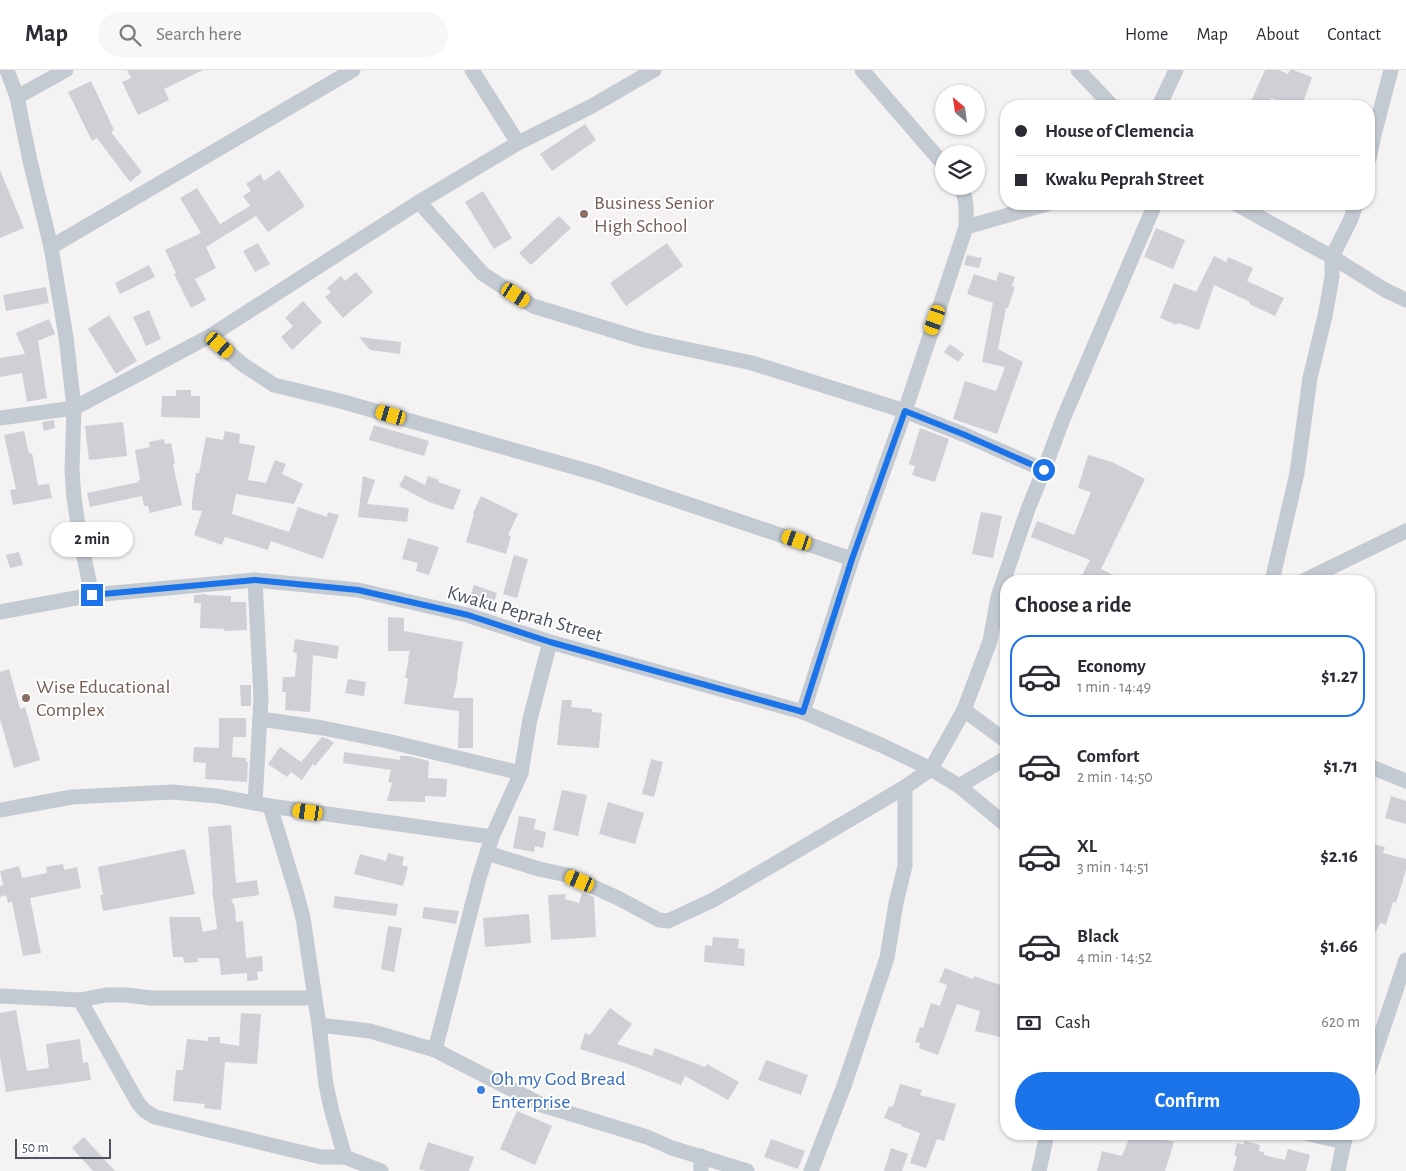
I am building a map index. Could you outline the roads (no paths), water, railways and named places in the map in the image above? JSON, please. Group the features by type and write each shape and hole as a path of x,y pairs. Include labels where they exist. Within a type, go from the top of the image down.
{"street":[{"path":"7,70 17,97 51,247 66,337 74,408 72,470 74,498 92,595"},
{"path":"17,97 66,70"},
{"path":"51,247 353,70"},
{"path":"472,70 518,143"},
{"path":"0,418 74,408 210,336 419,202 518,143 592,106 654,70"},
{"path":"862,70 935,155"},
{"path":"1078,70 1106,100"},
{"path":"1162,100 1176,70"},
{"path":"1375,131 1391,70"},
{"path":"803,712 852,559 905,411 966,227 964,195"},
{"path":"419,202 483,274 533,306 644,340 752,363 905,411 1044,470"},
{"path":"966,227 1026,210"},
{"path":"1005,575 1028,508 1063,419 1152,210"},
{"path":"1247,210 1332,257 1384,290 1406,300"},
{"path":"1273,575 1297,473 1310,378 1332,277 1332,257 1354,210"},
{"path":"210,336 242,364 274,385 340,400 587,471 852,559"},
{"path":"1316,575 1406,531"},
{"path":"255,580 261,698 255,803"},
{"name":"Kwaku Peprah Street","path":"0,612 92,595 255,580 358,590 468,615 550,642 803,712 881,745 931,769 959,786 1000,820"},
{"path":"487,854 567,875 618,898 659,920 668,921 713,900 905,787 931,769 964,710 990,641 1000,591"},
{"path":"435,1050 479,878 492,837 521,773 530,719 550,642"},
{"path":"964,710 1000,737"},
{"path":"260,719 323,728 387,741 521,773"},
{"path":"959,786 1000,762"},
{"path":"1375,768 1406,781"},
{"path":"811,1171 844,1086 886,958 905,866 905,787"},
{"path":"0,810 72,797 172,792 217,796 270,806 492,837"},
{"path":"270,806 303,918 326,1085 345,1158"},
{"path":"1375,1052 1406,960"},
{"path":"0,996 80,1000 106,995 151,998 314,998"},
{"path":"80,1000 138,1103 145,1111 155,1117 321,1157 345,1158 381,1171"},
{"path":"319,1025 370,1031 435,1050 542,1105 646,1137 701,1163 742,1170"},
{"path":"1039,1171 1046,1140"},
{"path":"1338,1171 1345,1140"}],"place":[{"name":"Business Senior High School","path":"584,214"},
{"name":"Wise Educational Complex","path":"26,698"},
{"name":"Oh my God Bread Enterprise","path":"481,1090"}]}
